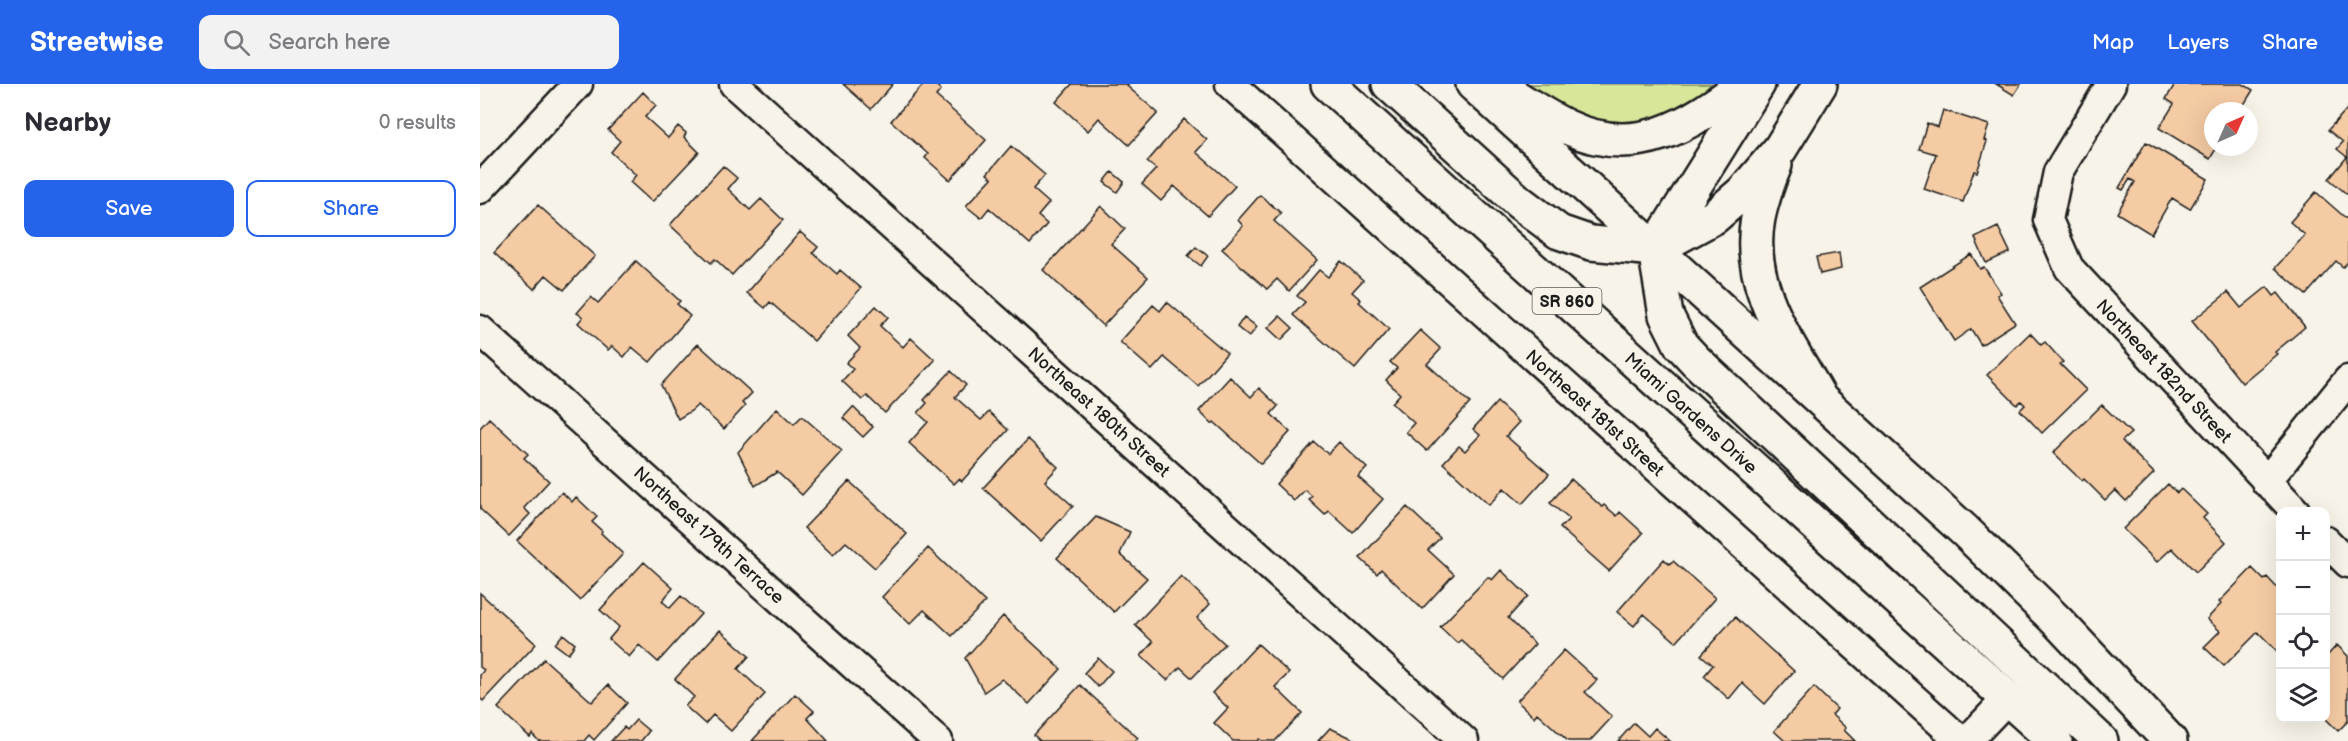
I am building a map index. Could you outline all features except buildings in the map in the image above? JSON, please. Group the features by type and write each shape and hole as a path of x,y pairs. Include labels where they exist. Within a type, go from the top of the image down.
{"main road":[{"name":"Miami Gardens Drive","path":"1328,84 2055,741"},
{"path":"1389,84 1526,208 1559,232 1591,243 1655,249 1691,231 1729,205 1743,192 1780,149 1820,84"},
{"path":"1473,84 2013,576 2170,741"},
{"path":"1495,84 1567,127 1587,134 1622,139 1649,138 1684,125 1744,84"},
{"path":"1758,84 1655,249 1666,315 1681,345 2101,741"},
{"path":"1780,149 1757,220 1756,263 1768,305 1819,397"}],"street":[{"path":"480,189 578,84"},
{"name":"Northeast 180th Street","path":"734,84 1464,741"},
{"name":"Northeast 181st Street","path":"1230,84 1961,741"},
{"name":"Northeast 182nd Street","path":"2111,84 2058,172 2048,220 2069,268 2291,507"},
{"name":"Northeast 179th Terrace","path":"480,330 938,741"},
{"path":"2266,482 2348,380"},
{"path":"2330,546 2348,563"},
{"path":"1967,741 2007,699"}],"green space":[{"path":"1524,84 1711,84 1698,97 1677,110 1640,123 1622,124 1583,115 1558,104"}]}
